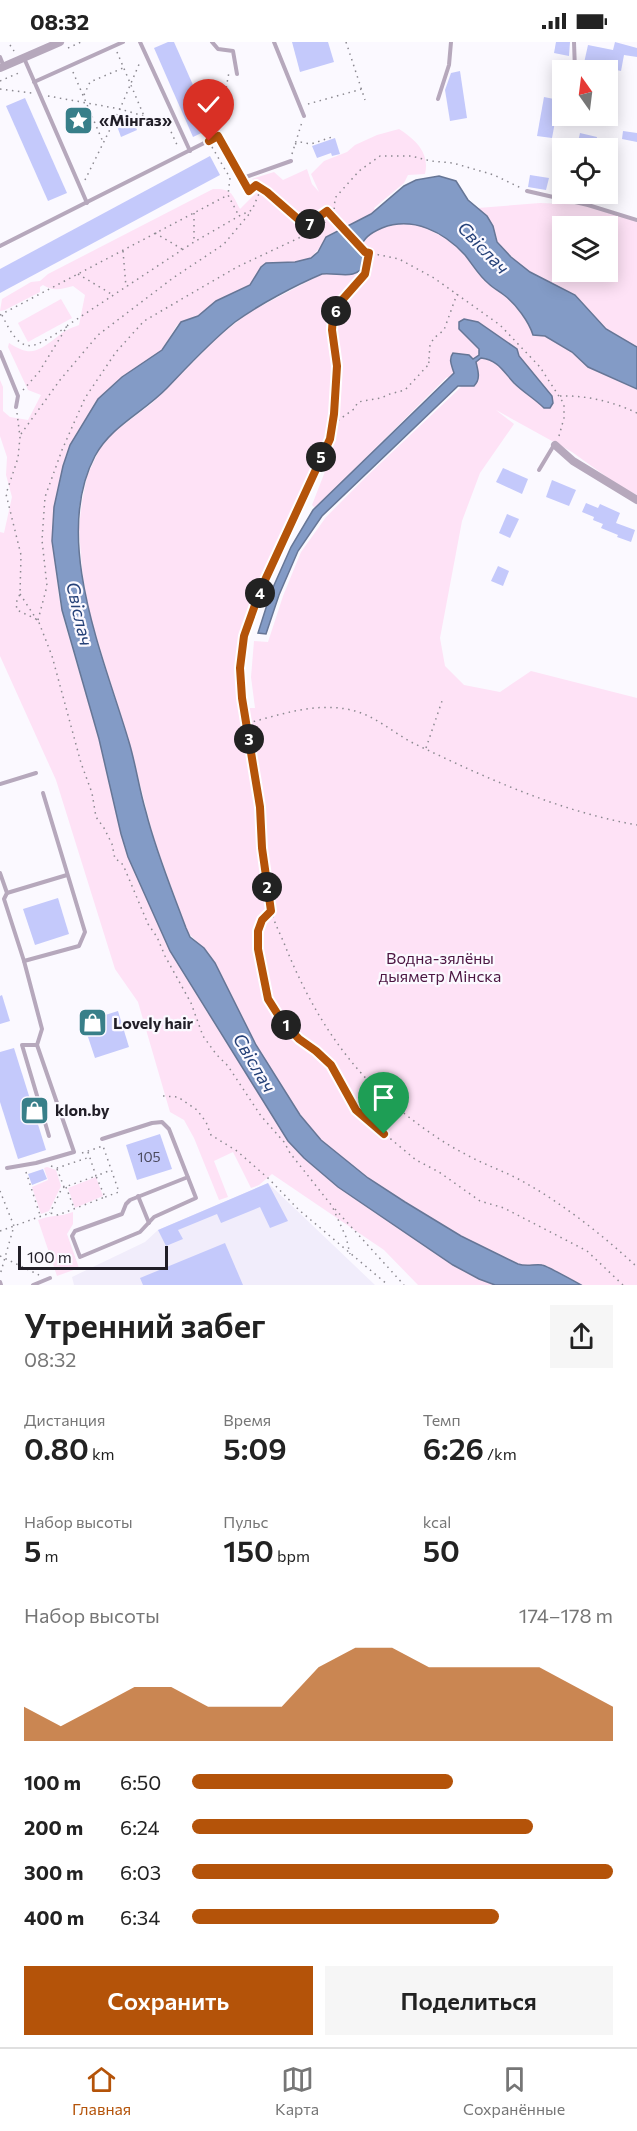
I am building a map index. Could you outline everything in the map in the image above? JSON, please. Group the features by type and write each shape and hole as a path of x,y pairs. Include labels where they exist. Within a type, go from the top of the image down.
{"street":[{"path":"2,68 61,46"},
{"path":"555,445 573,461 637,500"}],"lane":[{"path":"34,82 123,42"},
{"path":"140,42 190,151"},
{"path":"212,42 218,49 233,51 237,74"},
{"path":"274,42 304,116"},
{"path":"438,99 449,65 451,42"},
{"path":"574,42 575,60"},
{"path":"0,57 2,68"},
{"path":"24,58 87,203"},
{"path":"0,246 218,136 249,191"},
{"path":"243,178 291,161"},
{"path":"527,191 588,205 637,220"},
{"path":"0,352 18,396 16,407"},
{"path":"539,470 555,445"},
{"path":"0,784 36,773"},
{"path":"24,961 79,946 85,932 43,794"},
{"path":"0,873 7,893 4,899 24,961 42,1029 38,1045 74,1152 36,1163 7,1168"},
{"path":"7,893 67,875"},
{"path":"38,1045 21,1046 49,1136"},
{"path":"102,1139 162,1122 169,1129 188,1177 196,1198 154,1218 140,1232 80,1257 72,1234 122,1214 126,1204 138,1196 188,1177"},
{"path":"138,1196 148,1223"},
{"path":"33,1285 49,1279"}],"path":[{"path":"61,46 81,42"},
{"path":"346,42 365,100"},
{"path":"10,45 14,51"},
{"path":"114,46 144,116"},
{"path":"81,189 120,109 144,50"},
{"path":"71,65 103,143"},
{"path":"84,96 90,82 124,68"},
{"path":"0,81 29,69"},
{"path":"218,136 229,72"},
{"path":"0,89 120,109 167,123 178,147 190,151"},
{"path":"307,104 362,89"},
{"path":"291,161 293,145 304,116"},
{"path":"293,145 300,142 311,145 332,137 333,139"},
{"path":"209,141 230,178 228,195 238,216"},
{"path":"38,621 47,586 42,540 45,497 62,450 85,398 116,352 144,321 237,267 321,226 334,213 335,198 359,171 380,156 411,156 453,163 494,175 527,191"},
{"path":"249,191 256,185 261,188 306,226 327,211 365,252 399,259 435,278 458,293 507,332 540,367 564,404 564,418 555,445"},
{"path":"20,435 54,388 98,335 173,278 224,244 252,210 261,188"},
{"path":"228,195 1,315 13,337 26,346 41,343 194,242 252,210"},
{"path":"194,212 194,242"},
{"path":"154,233 182,250"},
{"path":"123,250 126,287"},
{"path":"369,253 365,274 343,299 333,316 332,330 337,366 330,439 260,591 244,636 240,668 260,807 262,848 271,911 294,968 315,1011 345,1056 366,1080 414,1121 447,1144 516,1178 551,1199 637,1267"},
{"path":"78,274 113,296"},
{"path":"332,424 354,409 358,402 381,398 390,393 405,390 430,363 427,361 430,345 434,338 444,330 458,293"},
{"path":"18,396 39,372 68,325"},
{"path":"559,396 579,395 637,413"},
{"path":"16,407 20,435 18,458 6,494 21,555 20,594 16,603 17,610 38,621"},
{"path":"20,594 38,621 52,656 81,763 92,793 96,817 112,844 115,859 122,862 148,924 158,937 175,976 191,1003 203,1036 228,1066 261,1116 284,1142 290,1153 333,1206 404,1285"},
{"path":"426,748 442,701"},
{"path":"247,723 313,708 345,708 370,715 396,733 508,788 601,819 637,825"},
{"path":"271,911 262,920 258,931 258,949 268,999 282,1021 299,1039 331,1065 356,1110 416,1160 439,1172 480,1201 504,1208 587,1251 623,1285"},
{"path":"163,1096 178,1097 197,1110 206,1122 211,1135 237,1151 299,1210 388,1285"},
{"path":"0,1231 50,1213 58,1215 119,1192 103,1146 77,1155"},
{"path":"87,1152 105,1197"},
{"path":"57,1162 47,1165 57,1168 90,1157"},
{"path":"57,1168 74,1209"},
{"path":"50,1213 65,1187 111,1170"},
{"path":"26,1173 41,1216"},
{"path":"0,1191 14,1226 0,1275"},
{"path":"333,1206 346,1237 350,1254"},
{"path":"0,1256 49,1279"}],"shaded area":[{"path":"268,1183 375,1285 74,1285 72,1277 145,1242 158,1230"}],"green space":[{"path":"399,129 411,138 423,153 425,174 408,175 404,183 366,217 332,233 311,258 295,262 266,263 250,285 216,301 202,314 177,325 162,350 122,377 98,399 66,455 52,530 59,597 65,624 99,739 124,846 164,939 177,963 282,1131 295,1147 325,1176 376,1213 452,1263 495,1285 418,1285 384,1250 272,1174 259,1185 251,1188 233,1152 214,1161 228,1197 219,1200 194,1138 184,1120 170,1112 138,1002 115,969 56,780 0,656 0,532 4,533 12,497 6,475 7,457 0,436 0,380 3,387 3,411 10,417 28,420 41,395 28,390 8,347 9,343 23,350 34,351 64,331 79,325 85,295 73,286 54,289 43,285 40,287 40,292 0,311 2,299 213,189 231,193 240,209 262,187 252,179 274,172 283,180 307,169 312,184 319,192 311,174 324,161 347,152 355,145 377,135"},
{"path":"540,203 588,205 637,220 637,347 606,329 575,295 530,272 518,263 497,242 487,216 478,208"},
{"name":"Водна-зялёны дыяметр Мінска","path":"410,223 426,228 451,241 484,279 510,300 530,324 533,336 545,336 572,352 588,367 637,389 637,495 615,483 572,452 496,410 514,424 480,473 462,521 440,638 445,666 464,685 500,692 531,671 637,698 637,1285 581,1285 545,1265 518,1264 461,1236 368,1178 321,1140 300,1115 256,1045 209,953 188,933 154,839 130,745 89,613 82,570 79,528 87,476 100,448 114,432 151,404 219,336 248,313 322,274 357,272 366,263 362,246 370,235 382,228","holes":["447,377 461,387 326,517 301,552 268,642 254,641 251,677 255,708 248,708 244,667 256,611 274,560 319,464 331,456 312,505 315,508"]},
{"path":"61,299 72,318 28,342 18,323"},
{"path":"44,1168 56,1170 61,1186 49,1211 41,1214 32,1187 48,1180"},
{"path":"96,1177 103,1196 75,1208 68,1188"},
{"path":"73,1212 73,1224 67,1234 79,1268 57,1276 38,1220"}],"water":[{"name":"Свіслач","path":"439,176 456,181 468,200 487,216 493,226 497,242 511,257 530,272 575,295 606,329 637,347 637,389 588,367 572,352 545,336 533,335 513,303 485,281 465,255 448,239 416,225 405,224 382,228 370,235 363,243 362,250 366,263 362,269 346,275 322,274 277,296 244,316 208,346 158,397 110,436 95,456 83,489 78,524 80,561 86,599 96,637 134,759 150,827 186,928 190,937 204,948 215,963 256,1045 300,1115 321,1140 368,1178 461,1236 518,1264 544,1266 581,1285 495,1285 479,1279 453,1265 338,1187 288,1141 170,951 128,857 99,739 62,610 52,541 54,507 63,466 70,445 98,399 122,377 162,350 181,322 198,316 216,301 250,285 266,263 295,262 311,258 318,252 326,237 371,214 404,186 416,180"},
{"path":"464,319 478,322 517,349 519,356 552,396 553,403 550,408 544,408 514,383 496,364 481,358 476,362 478,378 474,386 458,386 322,516 298,551 279,595 266,634 258,633 271,592 291,547 313,510 454,373 451,361 453,353 469,355 473,359 479,355 479,349 459,329 459,322"}],"building":[{"path":"174,42 212,128 193,137 154,48"},
{"path":"292,42 328,42 334,62 300,72"},
{"path":"556,42 570,42 569,56 554,53"},
{"path":"615,42 637,48 637,57 624,55 621,71 618,70 618,60 585,60 588,45 613,50"},
{"path":"460,71 467,118 450,121 445,90 451,73"},
{"path":"544,97 552,99 552,126 554,126 552,138 537,136"},
{"path":"25,98 67,193 48,201 6,106"},
{"path":"132,119 137,130 121,137 117,126"},
{"path":"623,131 637,133 637,142 622,139"},
{"path":"580,133 597,137 597,138 579,138"},
{"path":"335,138 340,154 332,156 331,153 317,158 312,146"},
{"path":"210,156 220,175 0,293 0,269"},
{"path":"530,175 549,178 546,190 528,187"},
{"path":"503,468 528,479 522,494 496,482"},
{"path":"552,480 576,490 569,506 546,497"},
{"path":"586,503 598,508 600,504 620,513 616,523 635,530 631,542 601,528 603,524 582,512"},
{"path":"507,514 519,519 510,538 499,533"},
{"path":"498,566 509,571 503,586 491,581"},
{"path":"58,898 69,934 35,945 23,909"},
{"path":"2,995 10,1021 0,1024 0,996"},
{"path":"118,1011 129,1047 95,1058 83,1022"},
{"path":"14,1048 46,1150 18,1159 0,1102 0,1052"},
{"path":"160,1134 172,1169 137,1180 126,1145"},
{"path":"43,1169 47,1179 32,1185 28,1174"},
{"path":"268,1183 288,1221 270,1228 260,1207 221,1223 217,1214 178,1230 183,1239 166,1246 158,1230"},
{"path":"225,1243 243,1285 143,1285 140,1278"}],"place":[{"name":"«Мінгаз»","path":"78,120"},
{"name":"Lovely hair","path":"92,1023"},
{"name":"klon.by","path":"34,1110"}],"route":[{"path":"209,141 218,136 249,191 256,185 306,226 327,211 365,252 369,253 365,274 343,299 333,316 332,330 337,366 330,439 260,591 244,636 240,668 242,698 260,807 262,848 271,911 262,920 258,931 258,949 268,999 282,1021 299,1039 331,1065 356,1110 384,1134"}]}
